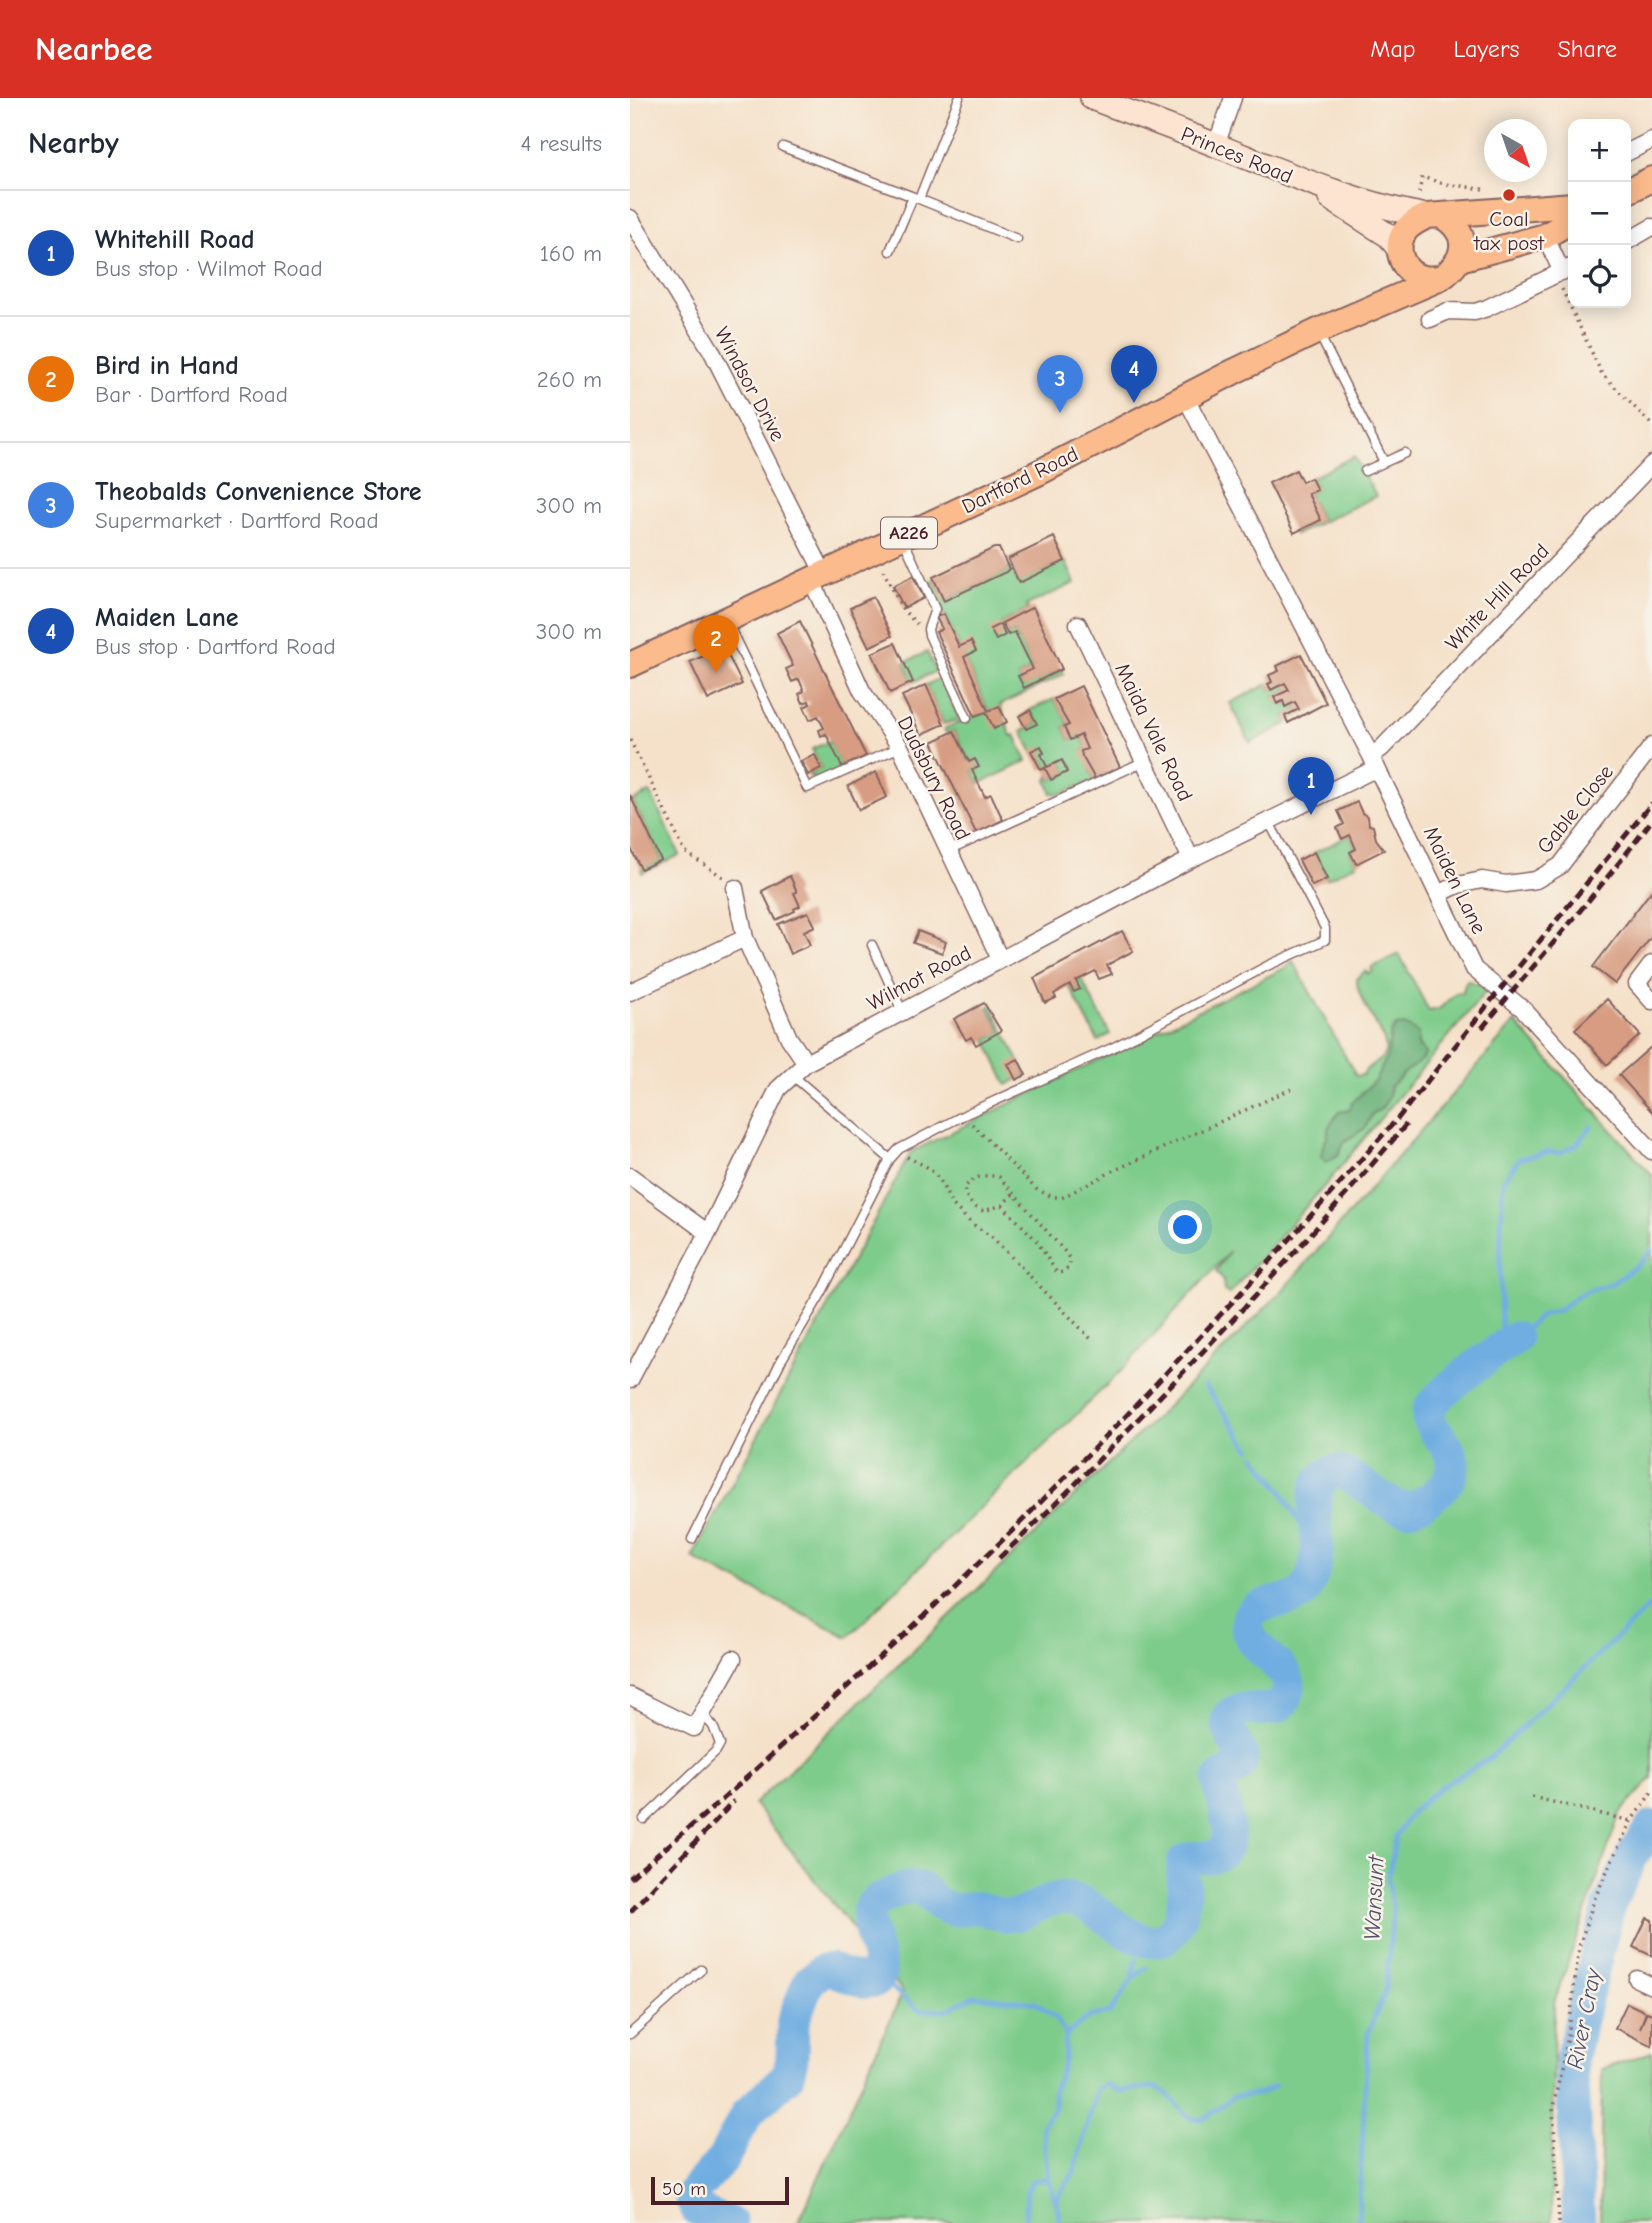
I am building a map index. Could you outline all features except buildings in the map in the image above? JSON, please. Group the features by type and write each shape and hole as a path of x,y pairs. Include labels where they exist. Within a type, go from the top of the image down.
{"main road":[{"name":"Princes Road","path":"1092,98 1304,182 1406,213 1429,209"},
{"path":"1631,190 1652,179"},
{"name":"Princes Road","path":"1304,182 1388,236 1401,257"},
{"path":"1429,209 1454,225 1461,239 1460,259 1454,269 1441,278 1423,278 1412,274 1401,257 1403,234 1429,209 1568,205"},
{"path":"1460,259 1545,236 1568,223"},
{"name":"Dartford Road","path":"1369,308 1398,276 1401,257"},
{"name":"Dartford Road","path":"630,665 1038,473 1185,396 1318,331 1441,278"}],"street":[{"path":"1216,145 1233,98"},
{"path":"1631,150 1652,140"},
{"name":"Windsor Drive","path":"630,219 710,350 817,576"},
{"path":"1631,239 1652,227"},
{"path":"1430,319 1448,311 1475,312 1487,308 1564,271 1545,236"},
{"name":"Maiden Lane","path":"1185,396 1374,762 1474,969 1524,1010 1652,1151"},
{"name":"White Hill Road","path":"1374,762 1382,748 1652,464"},
{"name":"Dudsbury Road","path":"817,576 862,691 900,747 1000,959"},
{"name":"Maida Vale Road","path":"1078,624 1191,859"},
{"name":"Gable Close","path":"1438,894 1458,885 1482,880 1507,884 1536,880 1560,866 1652,746"},
{"name":"Wilmot Road","path":"630,1380 708,1233 778,1089 806,1063 1191,859 1269,822 1374,762"},
{"path":"735,888 745,938 789,1038 806,1063"},
{"path":"630,992 745,938"},
{"path":"1652,964 1637,984 1652,1001"},
{"path":"630,1177 708,1233"},
{"path":"630,1696 694,1728 733,1659"},
{"path":"1637,1979 1652,1986"}],"lane":[{"path":"890,251 959,98"},
{"path":"783,147 1017,239"},
{"path":"1318,331 1384,462"},
{"path":"1365,471 1405,453"},
{"path":"902,537 935,608 928,629 967,718"},
{"path":"726,620 807,788 900,747"},
{"path":"948,851 1145,761"},
{"path":"692,1538 781,1362 821,1294 890,1159 899,1149 966,1114 1114,1047 1268,966 1325,940 1325,928 1269,822"},
{"path":"872,946 902,1011"},
{"path":"793,1076 890,1159"},
{"path":"644,1819 716,1751 720,1744 718,1736 702,1714"},
{"path":"630,2034 701,1970"}],"path":[{"path":"1429,209 1422,177 1445,184 1490,190"},
{"path":"1564,271 1602,374 1652,425"},
{"path":"883,570 902,610 918,625 928,629"},
{"path":"630,740 685,852 728,880 735,888"},
{"path":"966,1114 976,1129 1036,1189 1052,1197 1063,1197 1291,1089"},
{"path":"899,1149 910,1160 929,1168 940,1180 951,1203 971,1223 992,1237 1092,1340"},
{"path":"1002,1205 1036,1240 1057,1273 1070,1266 1066,1253 999,1177 985,1174 971,1180 964,1188 974,1208 984,1211 1002,1205 1013,1194"},
{"path":"1559,2223 1553,2108 1568,2037 1579,1947 1594,1900 1631,1821 1652,1792"},
{"path":"1532,1797 1631,1821"}],"green space":[{"path":"1354,456 1376,496 1295,535 1294,533 1321,519 1308,494 1316,490 1311,478"},
{"path":"1065,561 1075,583 1027,605 1028,609 1002,623 1008,635 1015,632 1033,669 1018,676 1024,687 1062,669 1064,674 1000,705 1011,736 1015,735 1027,761 979,784 972,770 978,767 975,760 969,762 954,731 947,734 944,729 988,710 930,583 934,580 945,601 1006,572 1011,567 1019,582"},
{"path":"927,652 936,671 913,682 904,663"},
{"path":"940,678 959,719 944,724 926,685"},
{"path":"1285,683 1289,690 1274,697 1278,704 1283,701 1286,707 1295,702 1299,709 1285,716 1288,723 1250,743 1230,703 1268,684 1271,690"},
{"path":"1054,699 1069,725 1064,727 1070,740 1081,735 1087,749 1082,751 1094,778 1107,773 1108,775 1061,794 1052,793 1047,780 1049,776 1051,780 1067,772 1062,761 1047,767 1041,755 1035,757 1022,731 1037,724 1030,710"},
{"path":"830,741 844,769 818,780 808,775 821,768 812,749"},
{"path":"650,792 680,855 642,873 641,869 661,859 633,801"},
{"path":"1350,835 1356,849 1350,852 1356,864 1327,879 1314,853"},
{"path":"1399,954 1429,1011 1439,1009 1457,992 1462,993 1467,980 1487,990 1327,1183 1229,1294 1224,1291 1223,1279 1216,1271 1230,1251 1120,1372 848,1637 692,1558 911,1152 1287,967 1293,961 1356,1076 1363,1075 1368,1067 1384,1056 1385,1044 1362,998 1357,979 1365,971 1368,974 1373,971 1371,968"},
{"path":"1081,978 1110,1034 1098,1041 1069,986 1074,992 1079,989 1076,981"},
{"path":"991,1005 1026,1075 1007,1085 986,1040 1001,1031 988,1007"},
{"path":"1515,1022 1652,1175 1652,1778 1620,1813 1554,2003 1551,2223 798,2223 903,1992 754,1804 1160,1414 1282,1291"},
{"path":"1405,1025 1418,1033 1418,1045 1426,1054 1390,1086 1389,1097 1382,1108 1372,1115 1365,1128 1345,1141 1338,1155 1326,1162 1321,1157 1328,1128 1339,1112 1350,1110 1352,1103 1376,1079 1387,1057 1391,1033 1396,1026"},
{"path":"1652,2052 1652,2223 1600,2223 1602,2069"}],"waterway":[{"path":"1497,1351 1501,1341 1503,1181 1519,1159 1548,1152 1559,1153 1576,1145 1591,1127"},
{"path":"1515,1338 1542,1315 1559,1310 1577,1296 1594,1288 1611,1284 1638,1265 1652,1250"},
{"path":"730,2223 697,2210 691,2199 692,2193 723,2159 747,2113 788,2076 792,2059 793,2021 809,1981 823,1970 830,1969 863,1982 876,1981 880,1975 868,1914 875,1902 902,1889 913,1888 921,1889 946,1908 978,1908 1009,1916 1052,1900 1067,1898 1085,1904 1121,1929 1146,1941 1157,1941 1172,1932 1183,1904 1184,1861 1217,1855 1224,1850 1227,1842 1228,1822 1218,1781 1238,1768 1242,1760 1229,1730 1227,1718 1241,1709 1275,1708 1282,1704 1287,1696 1287,1677 1251,1639 1248,1620 1259,1608 1296,1597 1308,1586 1317,1554 1315,1502 1319,1484 1325,1476 1334,1471 1354,1479 1396,1506 1411,1508 1429,1499 1446,1484 1452,1471 1452,1459 1433,1428 1429,1409 1455,1383 1515,1338"},
{"path":"1205,1386 1250,1449"},
{"path":"1255,1456 1282,1491 1308,1538 1317,1547"},
{"name":"Wansunt","path":"1358,2223 1368,2033 1385,1992 1393,1912 1388,1879 1396,1836 1411,1813 1439,1788 1490,1758 1652,1604"},
{"name":"River Cray","path":"1579,2223 1571,2060 1609,1906 1634,1852 1652,1827"},
{"path":"1132,1978 1136,1960"},
{"path":"1066,2035 1090,2016 1110,2013 1132,1979 1146,1968"},
{"path":"889,1985 918,2010 947,2010 974,1996 1036,2003 1055,2017 1066,2035 1064,2062 1053,2093 1055,2107 1042,2126 1049,2184 1058,2209 1059,2223"},
{"path":"1056,2203 1074,2173 1097,2089 1106,2084 1119,2091 1154,2087 1165,2092 1189,2117 1197,2120 1205,2118 1233,2097 1259,2094 1275,2086"},
{"path":"1025,2223 1027,2191 1032,2181 1045,2179 1049,2184"}],"railway":[{"path":"630,1878 723,1799 902,1637 1124,1418 1264,1268 1399,1117 1652,803"},
{"path":"1482,1028 1652,820"},
{"path":"999,1558 1072,1487 1211,1342 1312,1233 1409,1121"},
{"path":"630,1912 734,1801"}],"place":[{"name":"Coal tax post","path":"1509,195"},
{"name":"Maiden Lane","path":"1134,403"},
{"name":"Theobalds Convenience Store","path":"1060,413"},
{"name":"Bird in Hand","path":"716,673"},
{"name":"Whitehill Road","path":"1311,815"}]}
